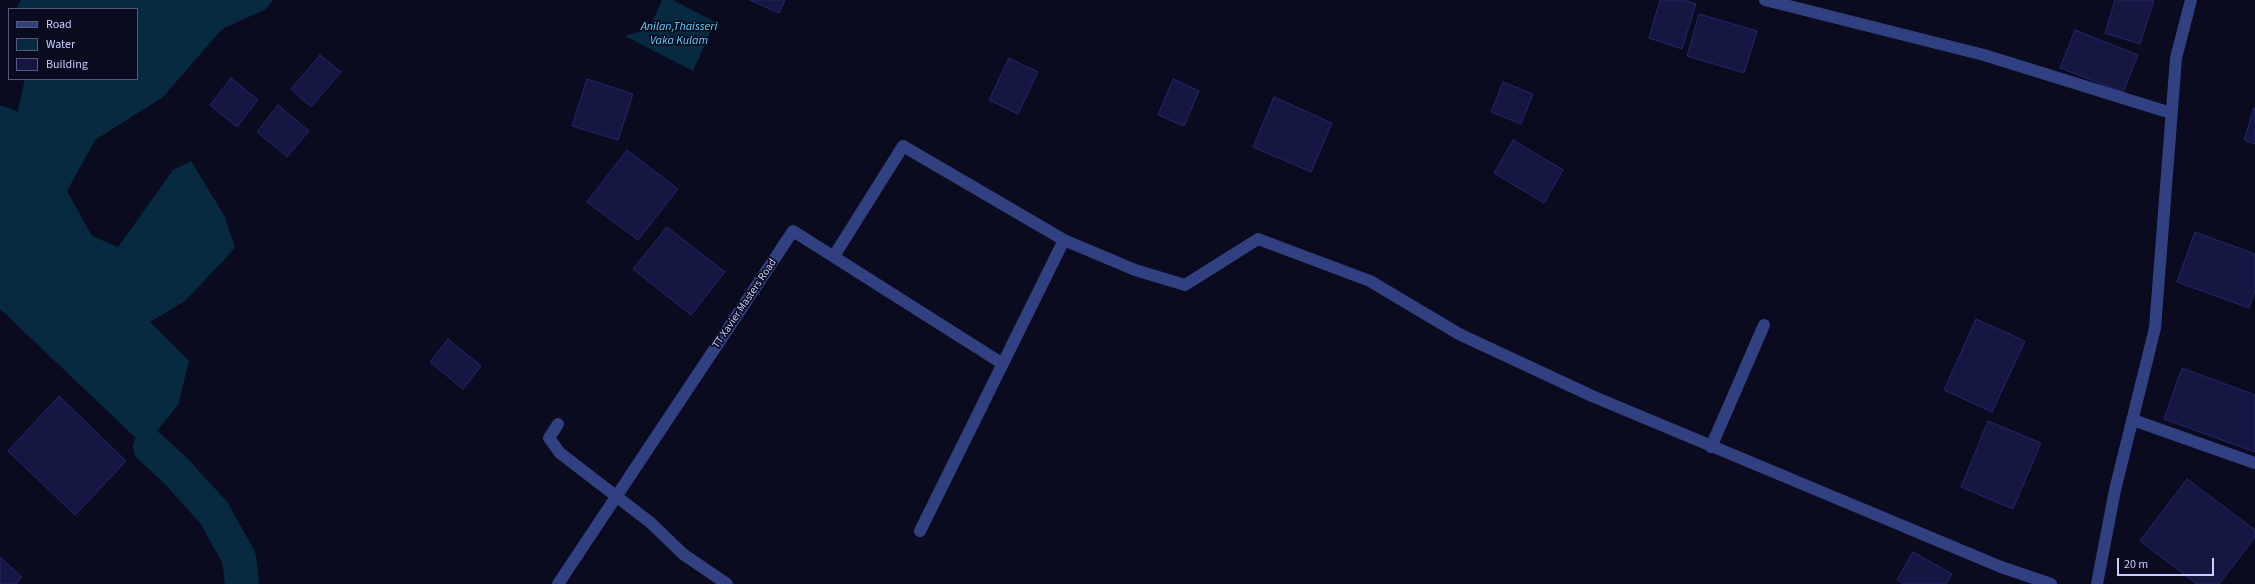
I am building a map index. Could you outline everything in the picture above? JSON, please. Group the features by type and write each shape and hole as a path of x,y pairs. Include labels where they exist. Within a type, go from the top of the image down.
{"street":[{"path":"1765,0 1984,55 2171,113"},
{"path":"2096,584 2115,490 2155,328 2176,58 2191,0"},
{"path":"834,256 904,146 1064,240 1135,270 1185,285 1258,239 1370,281 1459,334 1592,396 1711,447 2001,566 2051,584"},
{"name":"TT Xavier Masters Road","path":"558,584 793,230 1003,364"},
{"path":"920,531 1064,240"},
{"path":"1711,447 1764,325"},
{"path":"2133,420 2255,463"},
{"path":"558,424 550,438 560,454 651,523 683,554 728,584"}],"water":[{"path":"21,0 273,0 266,9 222,29 163,97 95,140 67,191 92,236 118,247 173,170 191,161 224,215 235,248 185,301 150,322 189,361 178,405 157,431 138,440 0,309 0,127 16,118 25,80 138,80 138,8 17,8"},
{"name":"Anilan,Thaisseri Vaka Kulam","path":"662,0 673,0 715,22 693,71 625,36 649,29"}],"building":[{"path":"750,0 785,0 779,13"},
{"path":"1660,0 1683,0 1696,4 1682,49 1649,38"},
{"path":"2115,0 2154,0 2140,44 2105,33"},
{"path":"1699,14 1757,31 1744,73 1687,56"},
{"path":"2075,30 2138,55 2123,92 2060,68"},
{"path":"320,55 341,72 311,107 291,89"},
{"path":"1009,58 1038,72 1018,114 989,100"},
{"path":"231,78 258,100 237,127 210,105"},
{"path":"587,79 633,94 618,140 572,126"},
{"path":"1173,79 1199,91 1184,126 1158,115"},
{"path":"1503,82 1533,94 1521,124 1491,112"},
{"path":"1274,97 1332,123 1311,172 1253,147"},
{"path":"278,105 309,131 287,157 257,132"},
{"path":"2254,108 2255,109 2255,144 2244,140"},
{"path":"1513,140 1563,170 1544,203 1494,173"},
{"path":"627,150 678,189 638,240 587,202"},
{"path":"667,227 725,272 691,315 633,269"},
{"path":"2195,232 2255,254 2255,291 2249,308 2177,282"},
{"path":"1976,319 2025,341 1992,412 1944,390"},
{"path":"448,339 481,366 463,389 430,362"},
{"path":"2182,368 2255,395 2255,452 2164,419"},
{"path":"59,396 126,461 75,515 8,451"},
{"path":"1988,421 2041,443 2013,509 1961,487"},
{"path":"2187,479 2255,530 2255,537 2219,584 2197,584 2140,541"},
{"path":"1913,552 1952,574 1946,584 1904,584 1897,580"},
{"path":"0,557 22,577 16,584 0,584"}],"waterway":[{"path":"0,123 47,143"},
{"path":"150,447 177,472 214,513 239,558 242,584"}]}
